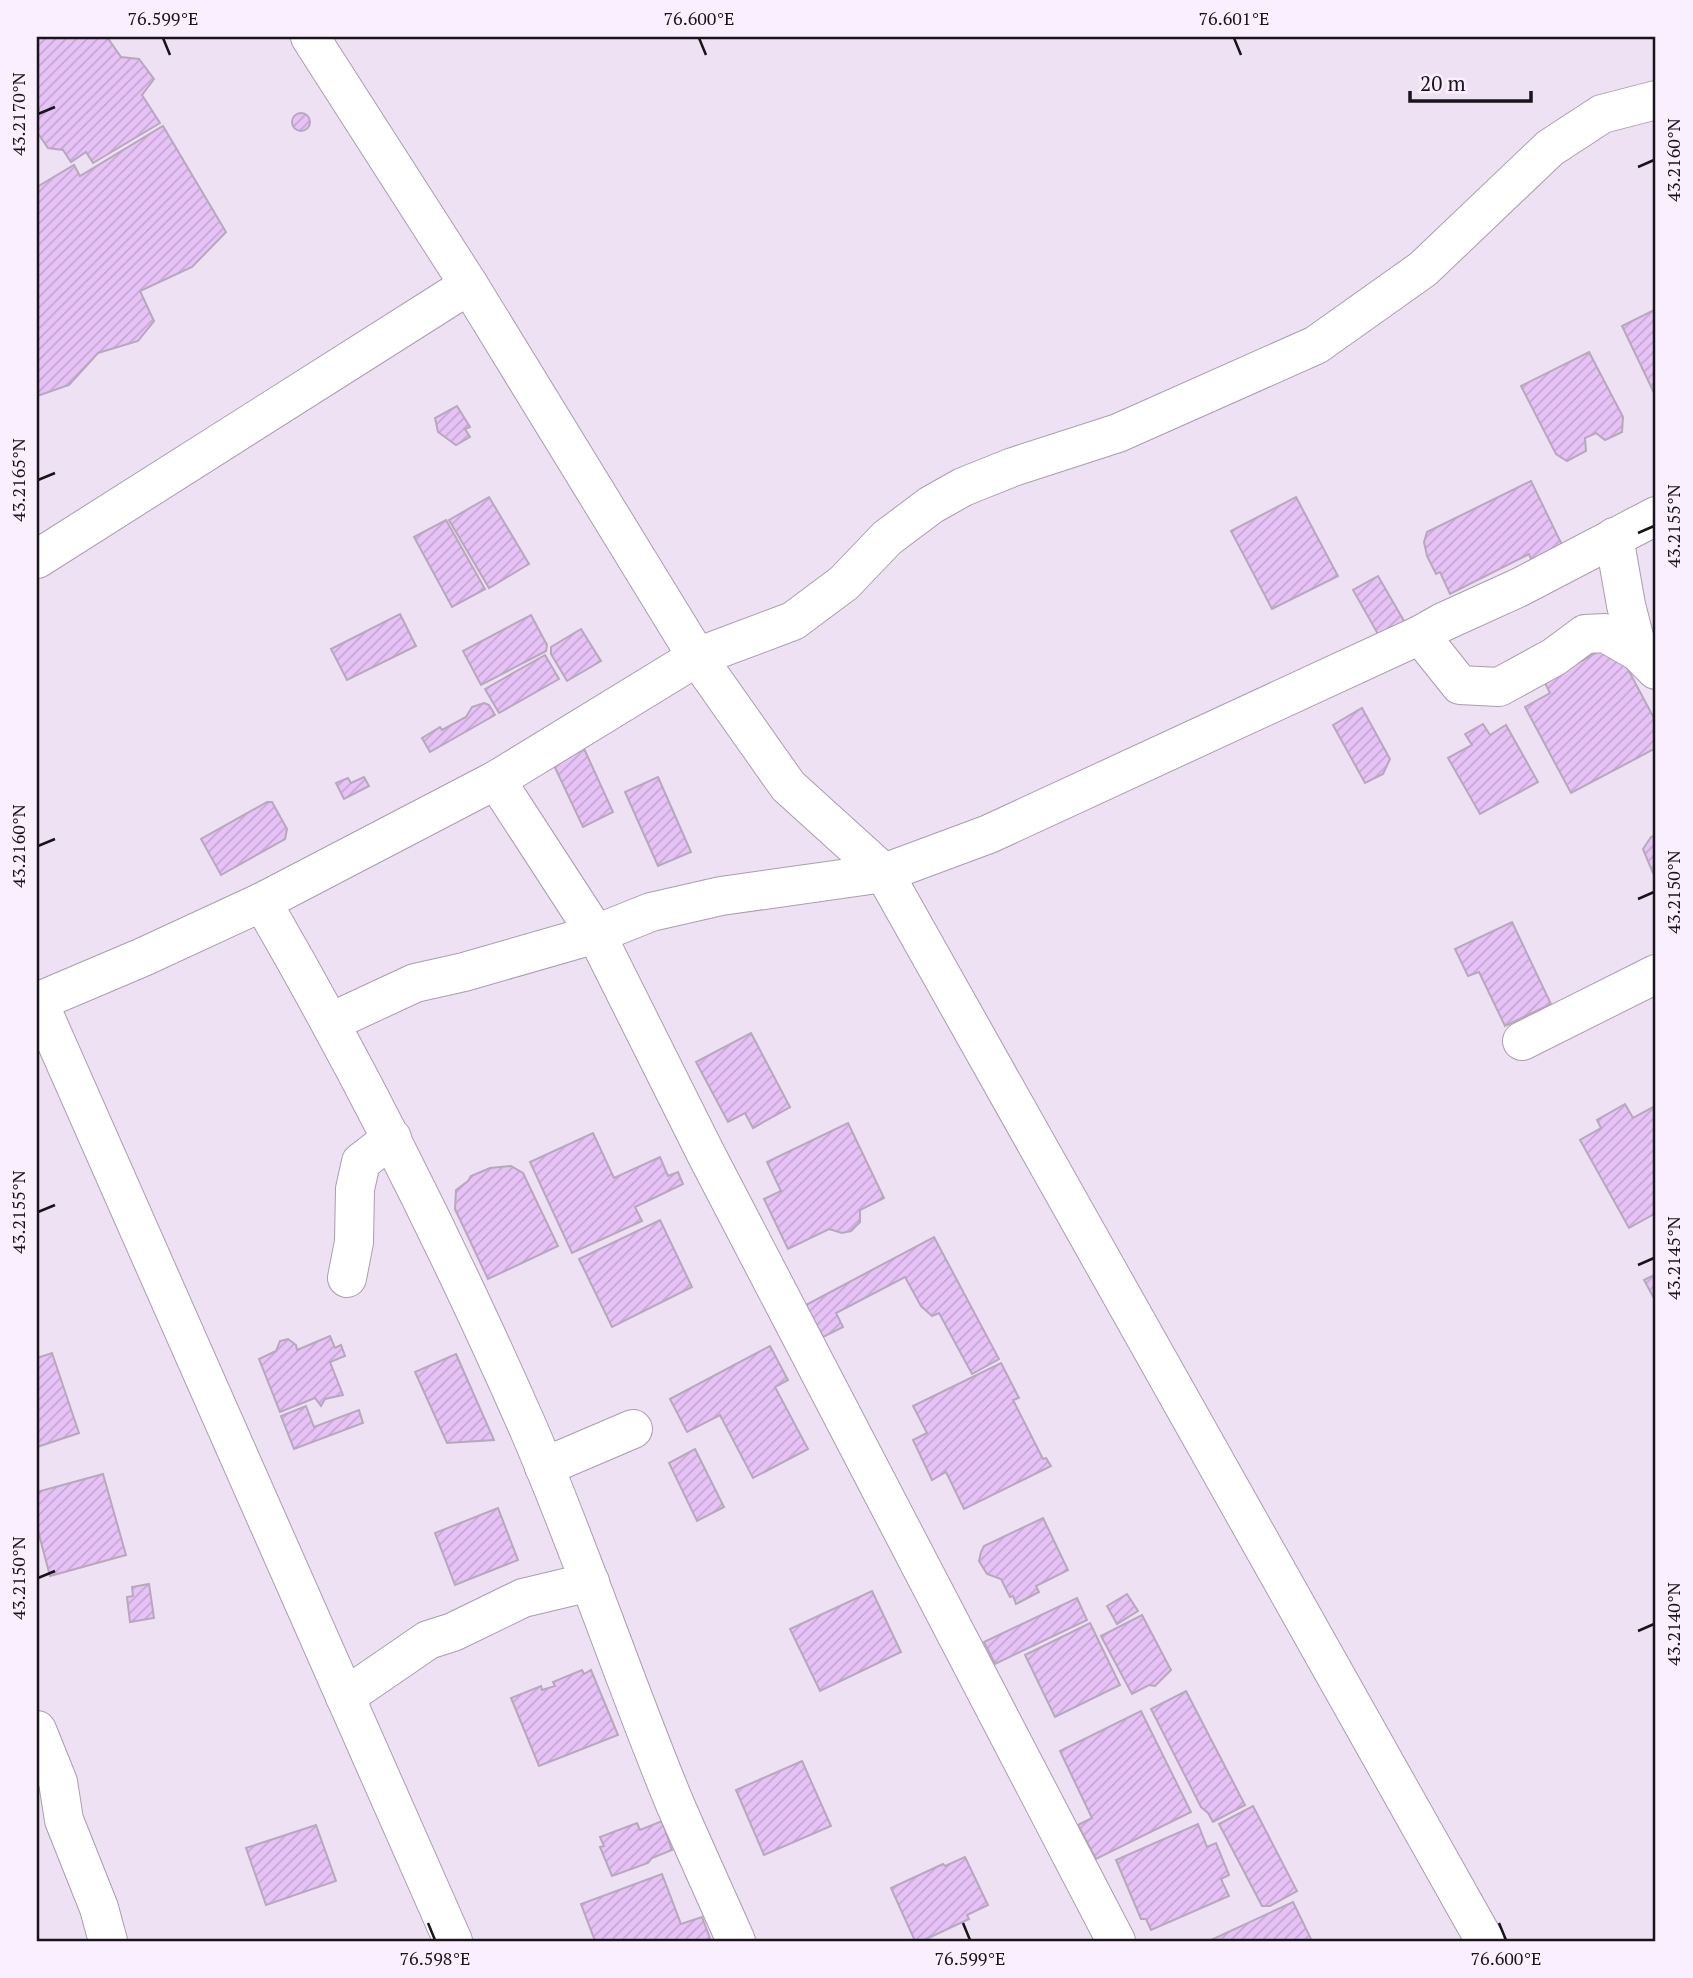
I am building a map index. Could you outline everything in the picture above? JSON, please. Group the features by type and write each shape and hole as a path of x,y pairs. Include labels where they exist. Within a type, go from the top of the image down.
{"street":[{"path":"310,37 469,285 697,657 788,786 884,873 1485,1941"},
{"path":"453,1941 37,1002 144,957 262,902 496,780 697,657 793,621 844,583 887,538 931,505 963,487 1118,433 1316,345 1423,269 1550,148 1602,114 1656,100"},
{"path":"37,559 469,285"},
{"path":"331,1022 415,983 464,972 596,934 651,912 721,896 884,873 989,834 1420,635 1520,587 1656,516"},
{"path":"1614,537 1626,605 1647,661"},
{"path":"1420,635 1460,685 1499,687 1554,657 1585,634 1605,633 1647,661"},
{"path":"496,780 596,934 713,1166 1116,1941"},
{"path":"262,902 331,1022 437,1227 544,1467 675,1803 736,1941"},
{"path":"1522,1041 1656,974"},
{"path":"347,1278 354,1242 355,1189 361,1162 392,1138"},
{"path":"544,1467 633,1429"},
{"path":"345,1697 428,1640 453,1632 523,1598 590,1582"},
{"path":"37,1730 58,1782 64,1820 99,1908 108,1941"}],"building":[{"path":"37,37 107,37 121,57 139,59 154,79 142,95 160,123 93,163 86,152 71,162 63,150 48,148 37,132"},
{"path":"301,113 307,116 310,122 307,128 301,131 295,128 292,122 295,116"},
{"path":"163,126 226,232 192,267 140,291 154,321 138,341 98,353 69,385 37,396 37,187 74,165 80,176"},
{"path":"1656,309 1656,397 1622,326"},
{"path":"1589,352 1623,417 1622,432 1605,440 1596,433 1585,438 1586,451 1567,461 1556,454 1521,386"},
{"path":"457,406 470,427 465,429 470,437 456,445 438,432 435,418"},
{"path":"1531,481 1566,553 1535,569 1529,554 1450,594 1440,572 1436,574 1427,556 1424,542 1427,532"},
{"path":"489,497 529,564 489,588 449,520"},
{"path":"1296,497 1338,576 1272,609 1231,531"},
{"path":"446,520 485,589 452,607 414,537"},
{"path":"1378,576 1404,621 1395,633 1379,636 1353,590"},
{"path":"400,614 416,646 347,680 331,649"},
{"path":"531,615 547,645 546,651 481,685 463,651"},
{"path":"581,629 601,661 567,681 551,654 551,647"},
{"path":"1614,643 1656,722 1656,748 1571,793 1525,707 1550,693 1544,681"},
{"path":"545,655 559,679 499,713 485,689"},
{"path":"484,703 489,705 495,715 430,752 422,738 440,727 442,730 466,717 472,707"},
{"path":"1362,708 1390,759 1383,774 1365,783 1333,725"},
{"path":"1483,724 1490,735 1506,725 1538,782 1480,814 1448,758 1472,745 1465,734"},
{"path":"581,742 613,812 583,827 550,757"},
{"path":"364,777 369,786 344,799 336,783 348,778 351,783"},
{"path":"658,777 691,852 658,866 625,792"},
{"path":"267,802 272,802 287,829 285,839 221,875 201,839"},
{"path":"1656,835 1656,875 1643,849 1651,837"},
{"path":"1512,922 1551,1004 1505,1026 1479,972 1468,976 1455,949"},
{"path":"751,1033 790,1107 753,1128 745,1113 728,1122 696,1062"},
{"path":"1625,1104 1633,1118 1653,1107 1656,1112 1656,1213 1629,1228 1580,1140 1601,1128 1597,1120"},
{"path":"848,1123 884,1198 860,1210 860,1222 851,1231 842,1233 829,1229 788,1249 764,1199 781,1191 767,1162"},
{"path":"593,1133 614,1178 660,1157 668,1176 678,1172 683,1184 635,1207 642,1221 572,1253 530,1162"},
{"path":"511,1166 523,1173 558,1246 488,1279 455,1209 456,1190 471,1176 490,1168"},
{"path":"660,1220 692,1287 612,1327 579,1259"},
{"path":"934,1237 999,1359 972,1374 939,1313 932,1316 921,1306 905,1277 836,1313 843,1327 823,1337 806,1305"},
{"path":"1656,1274 1656,1302 1644,1280"},
{"path":"330,1336 335,1348 341,1345 345,1356 330,1362 343,1395 325,1399 321,1406 315,1398 280,1412 259,1359 276,1351 280,1341 288,1339 296,1345 297,1350"},
{"path":"770,1346 788,1380 775,1387 808,1449 753,1478 720,1415 687,1432 670,1399"},
{"path":"52,1353 79,1433 37,1447 37,1358"},
{"path":"456,1354 494,1440 447,1443 415,1372"},
{"path":"1001,1363 1019,1398 1013,1400 1043,1459 1046,1458 1051,1466 964,1509 946,1472 932,1480 913,1440 927,1433 913,1406"},
{"path":"306,1406 314,1427 359,1410 363,1423 294,1449 281,1416"},
{"path":"695,1449 724,1507 697,1521 669,1463"},
{"path":"103,1474 126,1555 50,1576 37,1527 37,1492"},
{"path":"498,1508 518,1560 455,1585 435,1533"},
{"path":"1043,1518 1068,1570 1036,1586 1039,1592 1016,1604 1001,1579 987,1574 979,1561 981,1552 984,1546"},
{"path":"149,1584 154,1618 130,1622 127,1597 133,1596 132,1587"},
{"path":"872,1591 901,1652 820,1691 790,1629"},
{"path":"1127,1594 1138,1611 1117,1624 1107,1606"},
{"path":"1077,1598 1087,1620 995,1664 984,1642"},
{"path":"1142,1615 1171,1670 1155,1686 1149,1685 1132,1694 1101,1636"},
{"path":"1090,1623 1120,1685 1055,1717 1025,1655"},
{"path":"582,1670 584,1674 591,1670 618,1735 539,1766 511,1698 541,1686 542,1690 555,1686 553,1682"},
{"path":"1186,1691 1245,1805 1213,1822 1201,1807 1151,1709"},
{"path":"1141,1711 1191,1812 1096,1859 1078,1825 1092,1818 1060,1751"},
{"path":"802,1761 831,1826 764,1855 736,1790"},
{"path":"1253,1806 1297,1891 1270,1906 1262,1906 1219,1824"},
{"path":"662,1821 672,1850 652,1858 648,1863 612,1876 600,1847 604,1846 600,1837 637,1823 640,1830"},
{"path":"1198,1824 1207,1847 1216,1843 1229,1875 1221,1879 1229,1896 1151,1930 1146,1919 1141,1919 1116,1860"},
{"path":"316,1825 336,1881 266,1905 246,1848"},
{"path":"965,1857 988,1905 967,1915 969,1919 922,1941 915,1941 891,1888"},
{"path":"662,1874 681,1924 702,1917 711,1941 595,1941 581,1904"},
{"path":"1293,1902 1312,1941 1209,1941"}]}
